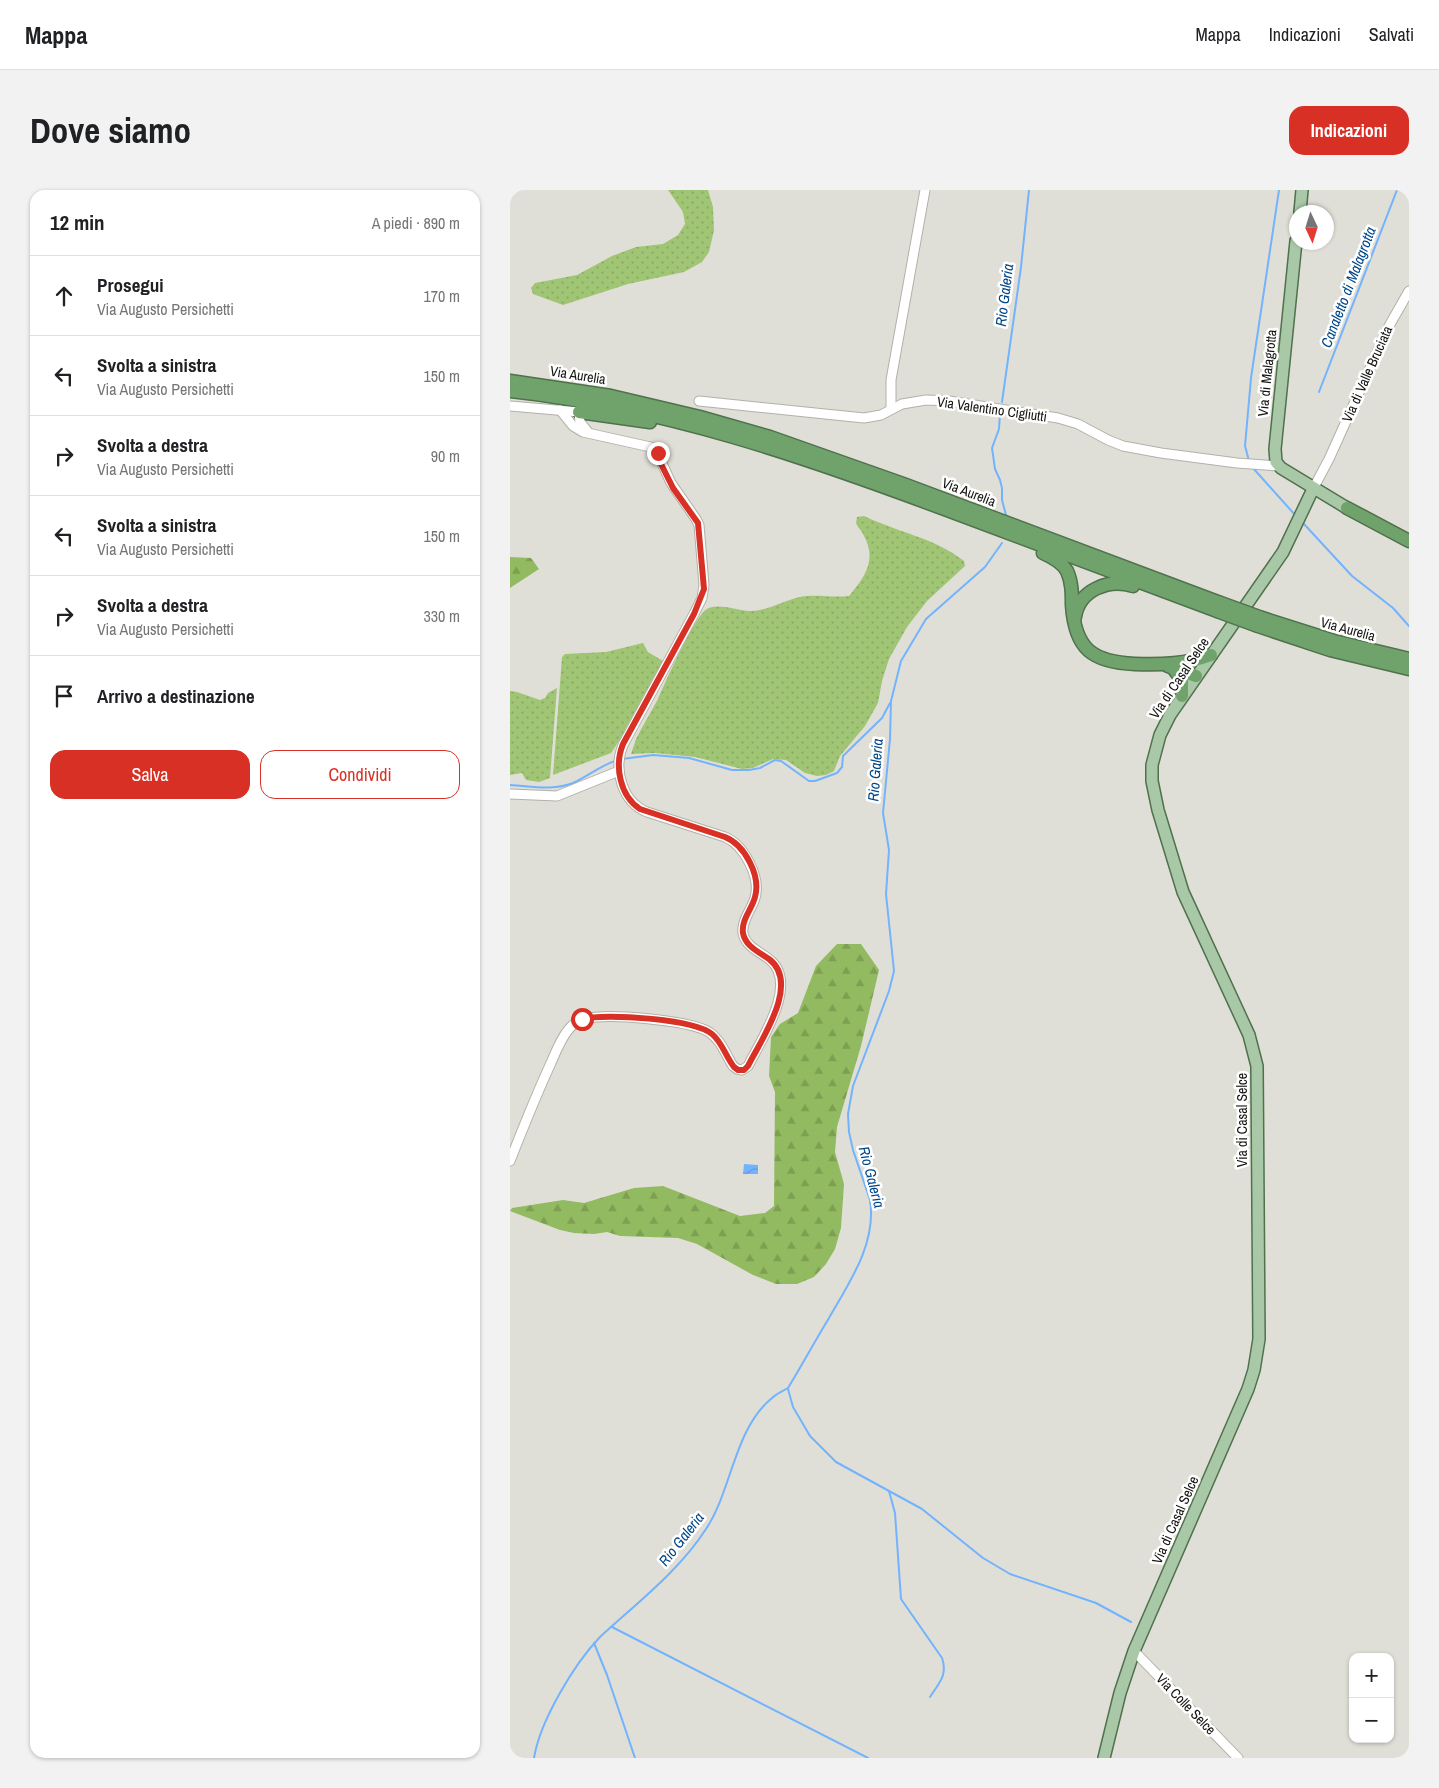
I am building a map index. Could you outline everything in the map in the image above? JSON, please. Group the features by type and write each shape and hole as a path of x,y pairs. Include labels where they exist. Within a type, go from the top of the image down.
{"highway":[{"name":"Via Aurelia","path":"510,381 611,396 742,429 825,455 970,514 1011,534 1218,606"},
{"name":"Via Aurelia","path":"510,391 612,405 746,440 814,461 970,514 1027,530 1330,650 1409,669"},
{"path":"579,412 652,422 746,440"},
{"path":"1348,508 1409,541"},
{"path":"1011,534 1055,559 1066,569 1070,581 1076,631 1081,642 1091,653 1119,663 1190,667 1196,676"},
{"path":"1074,620 1078,604 1086,596 1102,586 1118,583 1134,586 1190,606 1218,606"},
{"name":"Via Aurelia","path":"1260,622 1409,658"},
{"path":"1172,665 1211,655"},
{"path":"1172,665 1182,680 1182,696"}],"main road":[{"path":"1301,205 1302,190"},
{"name":"Via di Malagrotta","path":"1278,466 1275,448 1295,250"},
{"path":"1278,466 1313,489 1348,508"},
{"name":"Via di Casal Selce","path":"1104,1758 1120,1693 1134,1651 1248,1389 1254,1370 1259,1339 1258,1077 1255,1055 1249,1035 1182,892 1162,826 1152,781 1153,756 1160,735 1182,696 1283,552 1313,489"}],"street":[{"path":"891,408 891,380 925,190"},
{"name":"Via di Valle Bruciata","path":"1313,489 1329,460 1389,326 1409,291"},
{"name":"Via Valentino Cigliutti","path":"699,401 864,418 881,415 891,408 902,404 926,400 982,406 1058,418 1078,424 1123,446 1237,463 1278,466"},
{"path":"510,406 579,412 580,422 588,433"},
{"path":"510,1161 531,1107 562,1040 568,1029 578,1021 586,1018 602,1017 661,1020 693,1026 713,1036 734,1067 738,1070 744,1070 748,1066 779,1003 781,987 780,976 776,966 770,959 749,945 743,936 743,924 754,900 756,889 750,865 742,850 736,843 725,837 640,809 629,799 618,764 623,744 699,604 704,585 697,521 673,488 655,448 588,433 576,428 560,410"},
{"path":"510,794 557,796 618,764"},
{"name":"Via Colle Selce","path":"1134,1651 1238,1758"}],"green space":[{"path":"668,190 708,190 713,207 714,230 709,252 702,262 684,272 628,284 563,305 533,294 531,288 535,283 577,275 612,256 636,247 663,244 678,235 685,224 683,212"},
{"path":"864,516 941,547 964,561 965,566 927,601 907,627 889,659 878,703 865,726 840,756 834,771 826,775 817,776 805,773 786,760 773,759 753,768 742,769 695,757 655,753 631,754 636,739 658,699 681,650 695,623 702,614 711,607 755,611 800,597 849,596 864,575 869,561 868,545 856,523 857,517"},
{"path":"510,557 531,558 539,569 510,588"},
{"path":"643,643 648,652 663,661 611,753 553,775 562,657 565,654 606,652"},
{"path":"557,688 550,778 539,782 526,780 522,773 510,775 510,691 540,700"},
{"path":"837,944 861,944 879,970 861,1046 837,1127 835,1152 844,1184 841,1228 835,1249 826,1264 814,1277 797,1284 776,1284 753,1275 697,1244 678,1238 620,1236 607,1232 594,1234 574,1233 560,1230 510,1211 512,1208 563,1200 584,1203 634,1188 663,1186 740,1216 765,1213 774,1206 775,1092 769,1076 771,1037 780,1024 798,1013 816,966"}],"water":[{"path":"744,1164 758,1165 758,1174 743,1174"}],"waterway":[{"name":"Rio Galeria","path":"1002,402 1021,267 1029,190"},
{"path":"1249,461 1245,446 1251,378 1279,190"},
{"name":"Canaletto di Malagrotta","path":"1319,392 1397,190"},
{"name":"Rio Galeria","path":"1000,414 999,429 992,448 995,469 1002,488 1002,500 1006,515"},
{"path":"1253,468 1296,516"},
{"path":"1304,524 1352,576 1393,608 1409,626"},
{"name":"Rio Galeria","path":"534,1758 537,1743 551,1711 569,1677 590,1648 670,1573 706,1529 715,1513 749,1426 759,1411 772,1398 788,1388 860,1262 869,1232 870,1200 853,1150 848,1114 853,1086 889,991 894,971 886,894 889,850 883,813 890,739 891,701 901,661 926,619 985,567 1002,543"},
{"path":"622,759 653,755 689,758 732,770 760,768 775,760 781,761 809,781 815,781 837,773 842,767 843,756 882,718 890,703"},
{"path":"510,785 558,787 573,783 615,761"},
{"path":"788,1389 793,1407 810,1436 836,1462 922,1509 983,1558 1010,1574 1096,1603 1131,1622"},
{"path":"889,1491 895,1513 901,1599 942,1658 944,1664 942,1679 930,1697"},
{"path":"612,1627 868,1758"},
{"path":"594,1643 635,1758"}],"route":[{"path":"582,1019 602,1017 661,1020 693,1026 713,1036 732,1065 738,1070 744,1070 748,1066 776,1010 781,993 780,976 776,966 770,959 749,945 743,936 743,924 754,900 756,885 750,865 742,850 730,839 640,809 629,799 618,771 619,756 623,744 694,614 704,589 698,523 673,488 660,462 658,453"}]}
